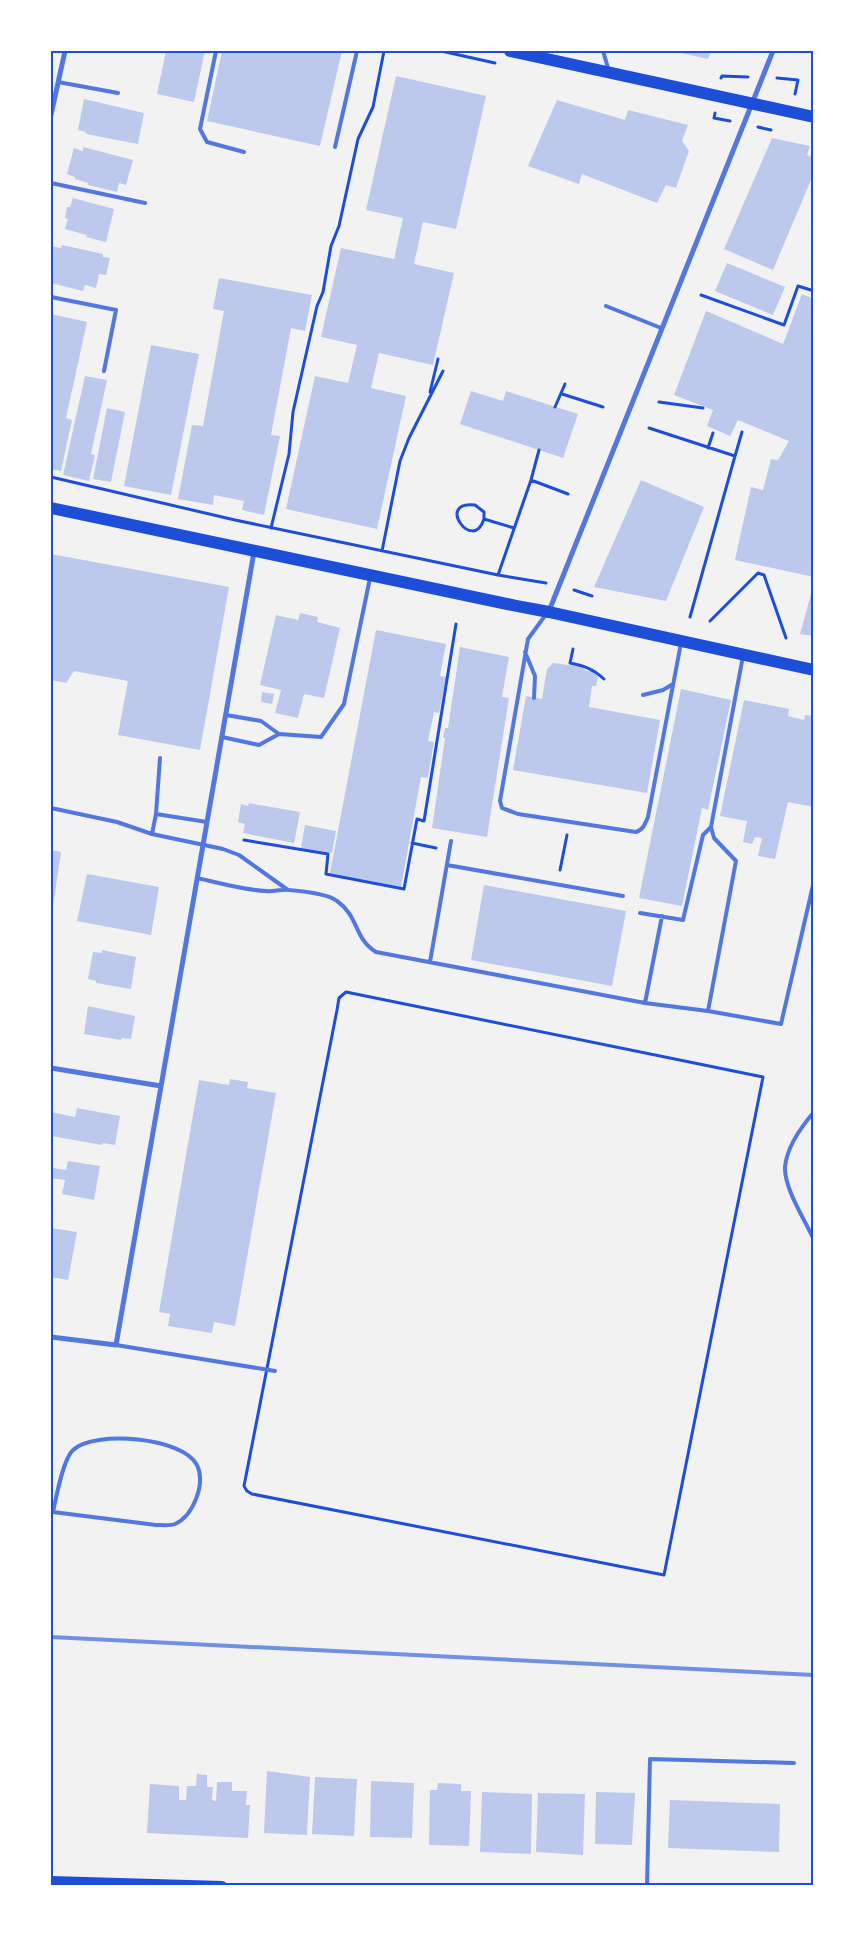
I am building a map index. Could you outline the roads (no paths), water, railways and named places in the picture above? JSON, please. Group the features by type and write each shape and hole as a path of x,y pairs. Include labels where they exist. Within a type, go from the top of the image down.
{"main road":[{"path":"510,51 814,117"},
{"path":"51,508 682,640 814,670"},
{"path":"51,1881 222,1886"}],"street":[{"path":"51,116 65,51"},
{"path":"549,612 558,585 773,51"},
{"path":"51,1337 116,1345 254,551"},
{"path":"51,1068 161,1086"}],"lane":[{"path":"216,51 200,129 207,142 244,152"},
{"path":"335,147 357,51"},
{"path":"603,51 610,73"},
{"path":"58,82 118,93"},
{"path":"51,183 144,203"},
{"path":"51,297 116,310 104,371"},
{"path":"606,306 661,328"},
{"path":"226,715 261,721 279,734 321,737 344,704 370,576"},
{"path":"549,612 528,639 500,805 507,811 518,814 636,832 645,826 682,640"},
{"path":"525,652 536,676 534,698"},
{"path":"708,1011 736,861 714,838 711,827 743,654"},
{"path":"643,695 663,690 673,684"},
{"path":"222,738 259,745 279,734"},
{"path":"152,834 156,814 160,758"},
{"path":"51,808 118,822 152,834 223,849 239,855 288,890"},
{"path":"156,814 207,822"},
{"path":"640,913 683,920 703,834 711,827"},
{"path":"430,962 451,841"},
{"path":"447,865 623,896"},
{"path":"197,878 266,892 288,890 328,897 337,901 355,922 366,947 376,952 645,1003 708,1011 781,1024 814,881"},
{"path":"645,1003 662,916"},
{"path":"814,1112 803,1125 790,1148 785,1168 790,1189 814,1240"},
{"path":"116,1345 275,1371"},
{"path":"115,1438 167,1446 186,1454 196,1465 200,1480 196,1500 187,1516 173,1525 156,1525 52,1511 63,1470 72,1451 91,1440 115,1438"},
{"path":"647,1886 650,1759 794,1763"}],"railway":[{"path":"51,1637 814,1675"}]}
